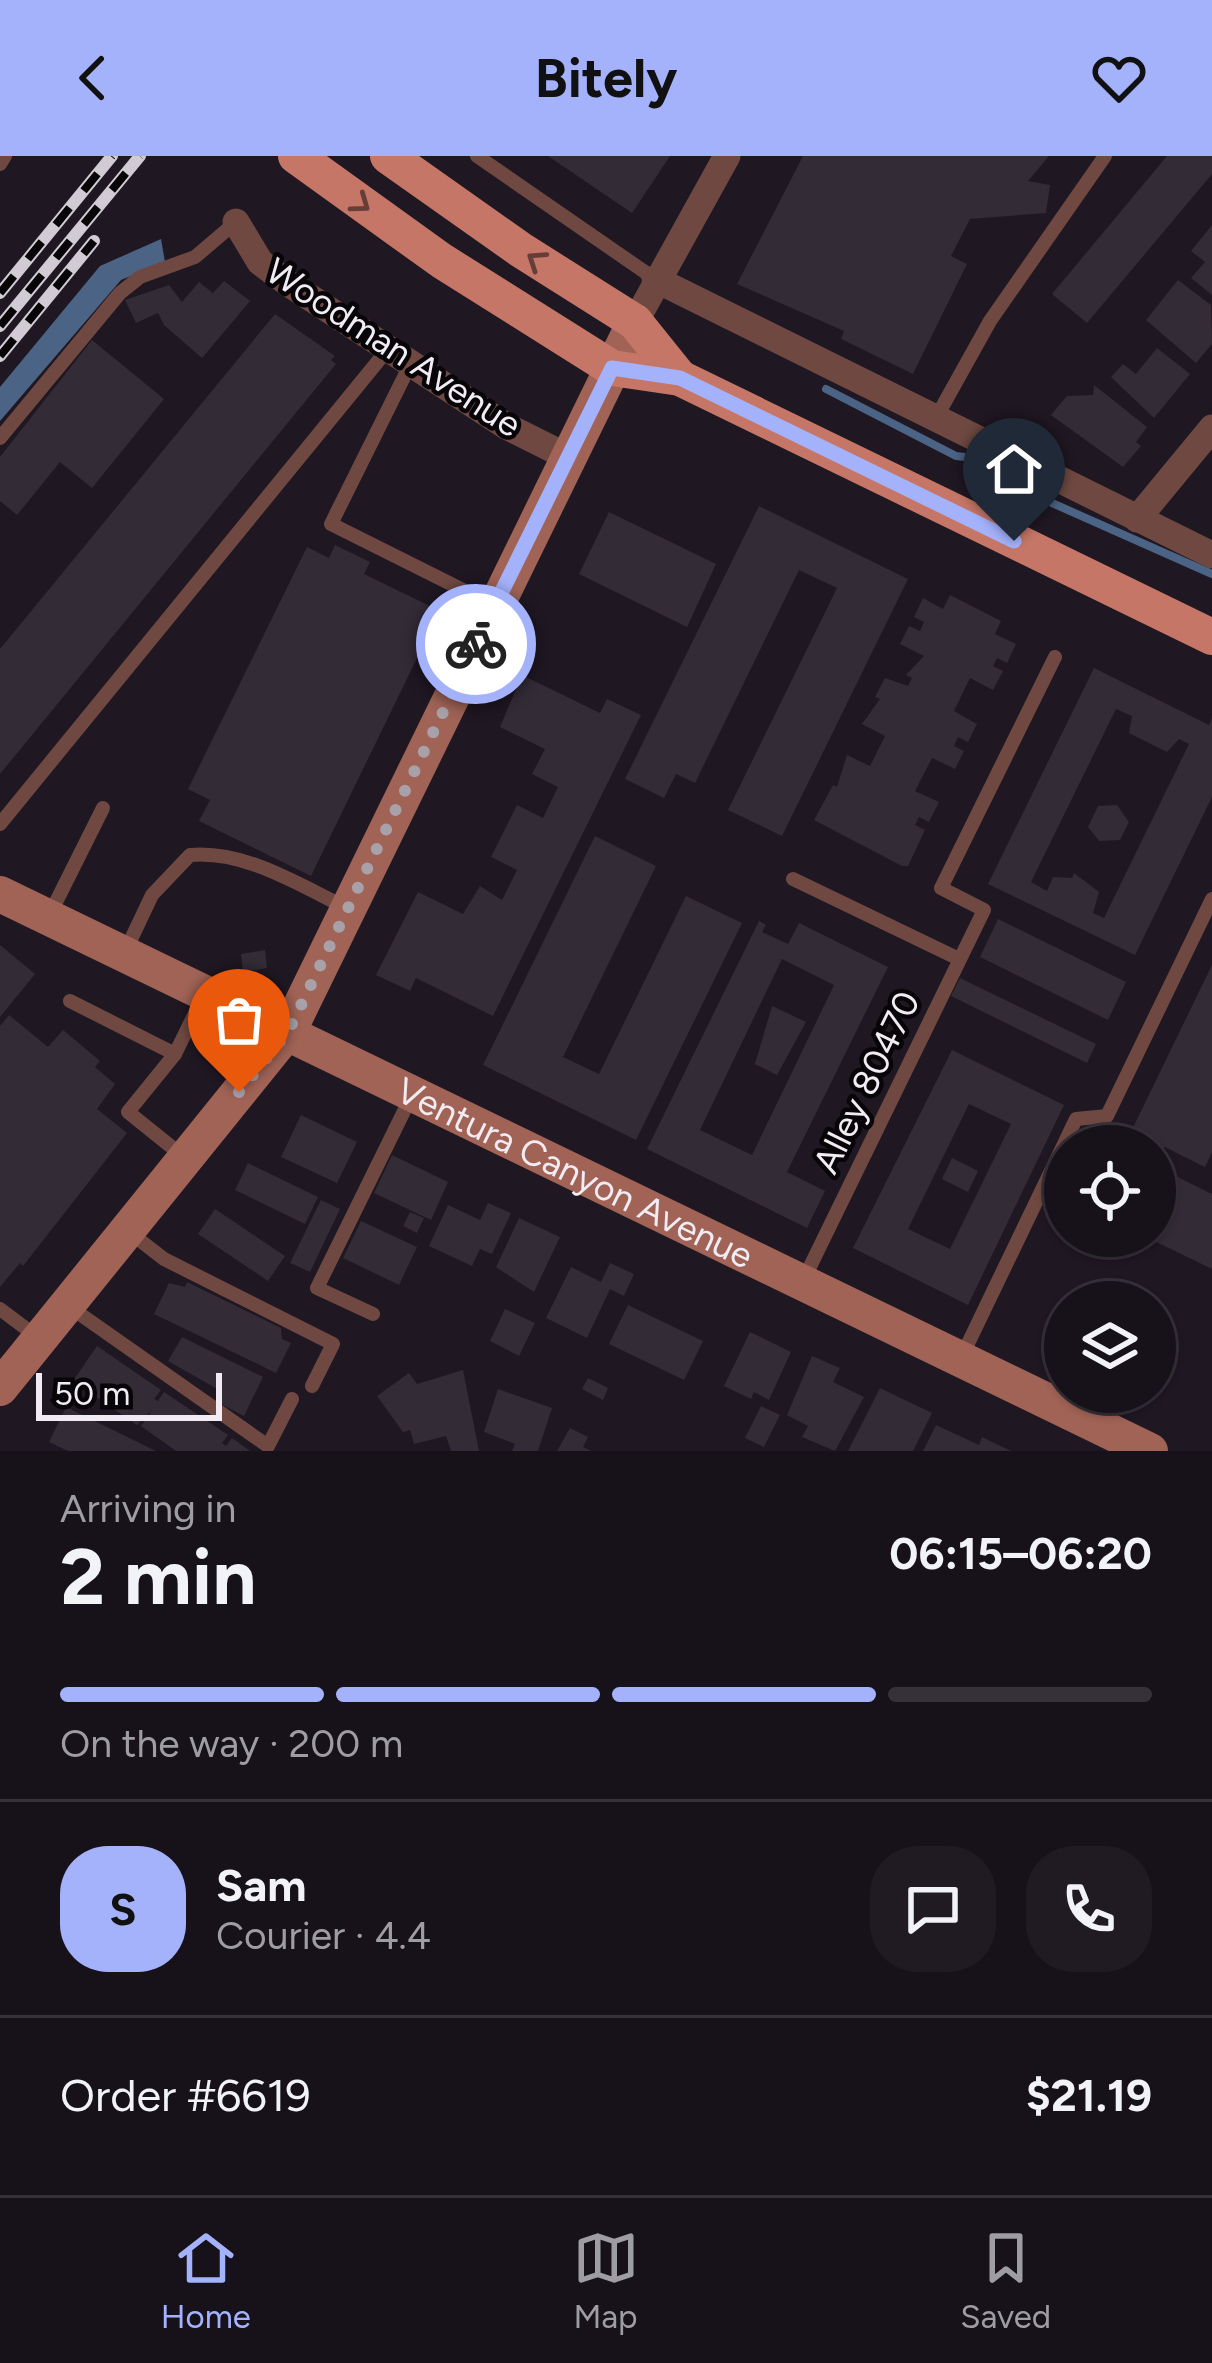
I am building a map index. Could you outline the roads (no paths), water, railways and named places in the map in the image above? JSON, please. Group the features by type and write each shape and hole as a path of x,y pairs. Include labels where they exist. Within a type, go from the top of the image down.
{"main road":[{"path":"296,156 442,261 612,368 680,378 1212,637"},
{"path":"388,156 635,322 680,378"}],"street":[{"path":"4,1374 40,1339 289,1030 656,279 727,156"},
{"name":"Woodman Avenue","path":"236,222 260,262 506,426 568,457"},
{"path":"656,279 1212,555"},
{"path":"1137,519 1212,428"},
{"name":"Ventura Canyon Avenue","path":"0,894 1150,1451"}],"lane":[{"path":"0,164 5,156"},
{"path":"477,156 656,279"},
{"path":"499,171 509,156"},
{"path":"936,419 989,321 1105,156"},
{"path":"0,438 120,293 140,277 194,257 236,222"},
{"path":"399,357 331,524 495,606"},
{"path":"0,824 399,357"},
{"name":"Alley 80470","path":"803,1281 984,910 941,888 1055,657"},
{"path":"48,916 103,808"},
{"path":"125,952 152,895 190,855 213,853 250,862 347,908"},
{"path":"793,879 959,959"},
{"path":"961,1359 1076,1119 1107,1116 1212,899"},
{"path":"186,1159 128,1112 175,1054 206,991"},
{"path":"70,1001 175,1054"},
{"path":"373,1314 317,1288 413,1092"},
{"path":"128,1231 164,1258 333,1344 312,1386"},
{"path":"67,1305 266,1448 292,1399"},
{"path":"0,1309 40,1339"}],"water":[{"path":"161,239 165,262 121,280 0,421 0,387 100,266"}],"waterway":[{"path":"826,389 956,456 984,459 1018,474 1052,503 1212,574"}],"railway":[{"path":"0,293 112,156"},
{"path":"0,326 140,156"},
{"path":"0,356 94,241"}]}
